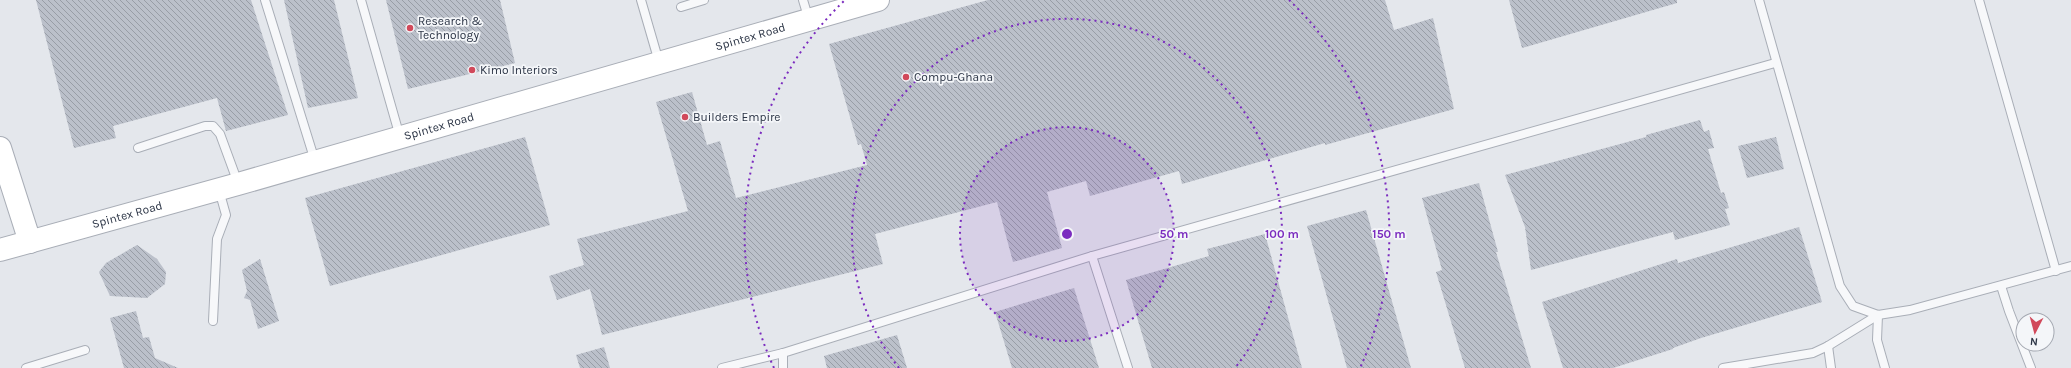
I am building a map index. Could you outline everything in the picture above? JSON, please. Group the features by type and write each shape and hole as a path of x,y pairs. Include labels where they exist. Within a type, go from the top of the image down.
{"main road":[{"name":"Spintex Road","path":"1,246 30,242 228,187 878,0"},
{"path":"0,148 30,242"},
{"path":"16,199 40,221 59,233"}],"lane":[{"path":"265,0 316,162"},
{"path":"361,0 400,138"},
{"path":"641,0 660,63"},
{"path":"681,6 704,0"},
{"path":"803,0 810,20"},
{"path":"1759,0 1775,63 1840,286 1853,306 1878,315"},
{"path":"1979,0 2056,271"},
{"path":"722,368 783,353 1092,256 1775,63"},
{"path":"138,148 204,126 213,126 220,134 228,187 226,215 217,239 213,321"},
{"path":"1092,256 1128,368"},
{"path":"1723,368 1807,354 1828,346 1878,315 1910,310 2071,266"},
{"path":"2001,286 2009,312 2031,368"},
{"path":"1878,315 1878,340 1885,368"},
{"path":"1828,346 1831,368"},
{"path":"26,368 85,350"},
{"path":"783,353 783,368"}],"building":[{"path":"36,0 251,0 288,115 226,131 217,98 113,126 116,138 74,148"},
{"path":"284,0 334,0 358,98 308,108"},
{"path":"386,0 500,0 515,63 408,89"},
{"path":"988,0 1385,0 1394,30 1433,18 1454,109 1325,145 1325,143 1182,184 1179,171 1090,196 1086,181 1047,192 1062,248 1013,262 997,202 875,234 883,264 602,335 590,289 557,300 549,276 584,265 577,239 688,211 656,102 692,92 707,145 720,141 736,198 867,165 861,144 858,145 829,44"},
{"path":"1509,0 1677,0 1677,3 1522,48"},
{"path":"1700,120 1704,132 1709,130 1714,148 1708,149 1721,193 1724,192 1729,208 1725,209 1730,225 1675,240 1673,232 1531,270 1525,227 1505,175 1646,137 1646,135"},
{"path":"525,137 550,225 330,286 305,198"},
{"path":"1776,137 1784,169 1747,178 1738,146"},
{"path":"1479,183 1498,252 1496,252 1531,368 1465,368 1436,272 1442,270 1422,198"},
{"path":"1366,210 1411,368 1347,368 1307,226"},
{"path":"1799,227 1822,302 1701,338 1673,349 1613,368 1563,368 1542,302 1677,259 1678,263"},
{"path":"1265,234 1302,368 1152,368 1126,280 1209,256 1207,249"},
{"path":"137,245 157,259 166,272 165,284 147,298 110,296 99,272 106,263"},
{"path":"260,259 279,321 258,329 250,300 244,298 247,291 242,270"},
{"path":"1074,288 1099,368 1012,368 995,312"},
{"path":"136,311 143,338 149,337 155,358 178,368 124,368 110,318"},
{"path":"897,335 907,368 827,368 824,356"},
{"path":"604,347 610,368 580,368 576,355"}],"place":[{"name":"Research & Technology","path":"410,28"},
{"name":"Kimo Interiors","path":"472,70"},
{"name":"Compu-Ghana","path":"906,77"},
{"name":"Builders Empire","path":"685,117"}]}
